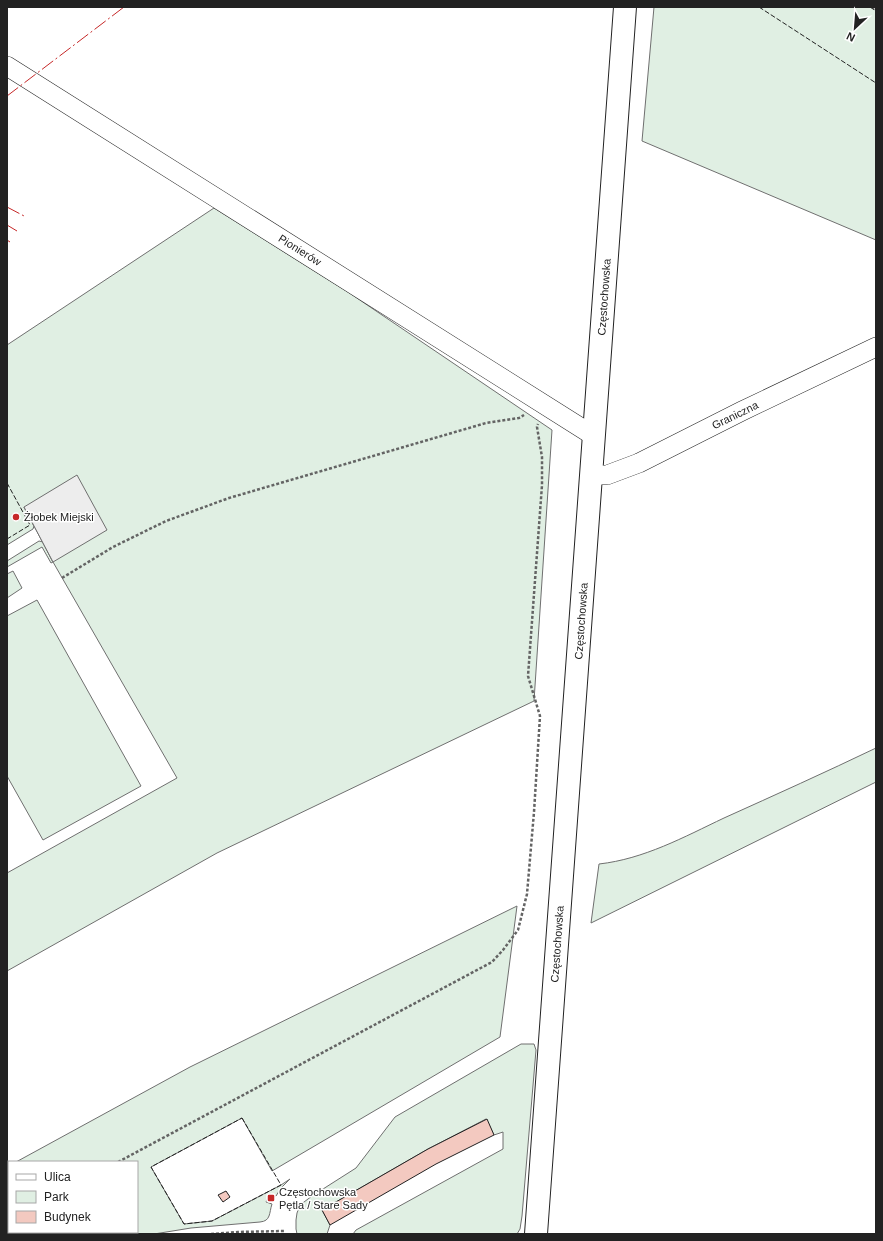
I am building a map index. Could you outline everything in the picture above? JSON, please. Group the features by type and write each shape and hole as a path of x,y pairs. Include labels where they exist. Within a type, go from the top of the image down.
{"main road":[{"name":"Częstochowska","path":"536,1234 625,7"}],"street":[{"name":"Pionierów","path":"7,66 594,436"},
{"name":"Graniczna","path":"591,475 607,475 639,462 876,347"}],"path":[{"path":"62,578 113,547 173,518 229,498 486,423 519,418 544,404"},
{"path":"120,1161 492,962 518,930 527,894 540,716 528,676 542,485 542,458 537,427 544,404"},
{"path":"211,1234 284,1231"}],"green space":[{"path":"654,7 871,7 876,10 876,240 642,141"},
{"path":"214,208 348,292 552,430 534,701 217,853 7,971 7,873 177,778 53,562 51,563 42,547 7,567 7,561 39,541 42,542 34,526 33,529 7,545 7,345"},
{"path":"13,571 22,588 7,598 7,574"},
{"path":"37,600 141,786 43,840 7,776 7,616"},
{"path":"876,748 876,782 591,923 599,864 632,857 679,840"},
{"path":"517,906 500,1037 272,1171 242,1118 151,1167 184,1224 212,1221 290,1179 281,1188 276,1196 270,1194 266,1202 272,1204 269,1216 266,1220 260,1222 191,1228 154,1234 7,1234 8,1166 8,1233 138,1233 138,1161 18,1161 190,1067"},
{"path":"521,1044 534,1044 536,1050 522,1216 520,1229 517,1234 353,1234 356,1230 503,1149 503,1132 494,1135 486,1119 428,1149 322,1210 330,1225 327,1234 297,1234 296,1220 300,1205 356,1168 395,1117"}],"shaded area":[{"path":"77,475 107,530 53,562 24,507"}],"building":[{"path":"487,1119 494,1135 436,1164 330,1225 322,1210 428,1149"},
{"path":"226,1191 230,1197 223,1202 218,1195"}],"fence":[{"path":"759,7 876,83"},
{"path":"870,7 876,11"},
{"path":"7,483 30,525 7,539"},
{"path":"242,1118 281,1185 212,1221 184,1224 151,1167 242,1118"}],"power":[{"path":"7,96 124,7"},
{"path":"7,207 26,217"},
{"path":"7,225 17,231"}],"place":[{"name":"Żłobek Miejski","path":"16,517"},
{"name":"Częstochowska Pętla / Stare Sady","path":"271,1198"}]}
